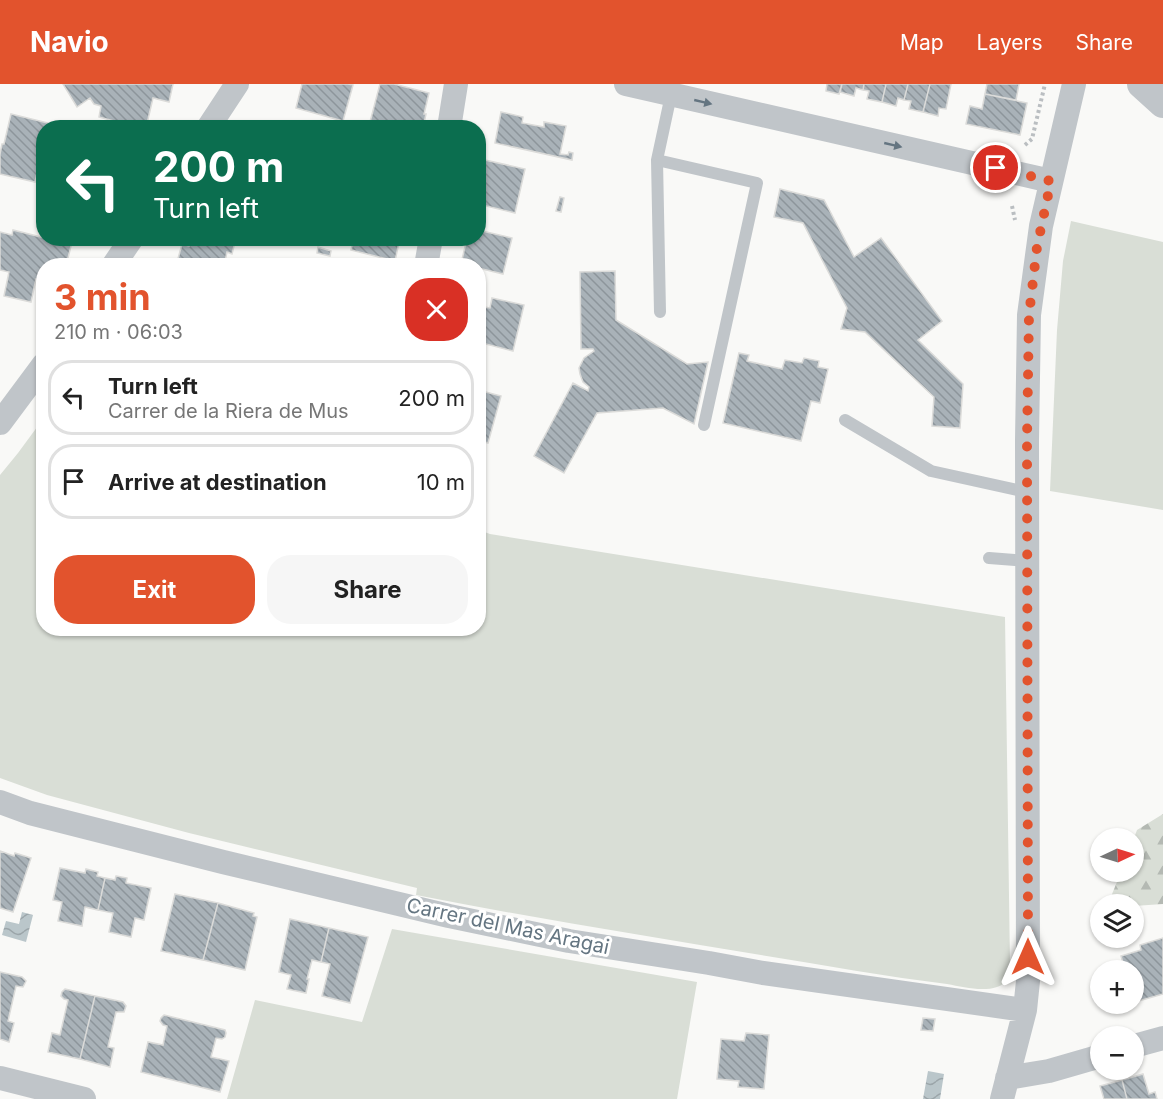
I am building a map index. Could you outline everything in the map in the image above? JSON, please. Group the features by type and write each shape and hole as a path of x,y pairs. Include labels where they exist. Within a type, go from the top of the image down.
{"street":[{"path":"213,120 237,84"},
{"path":"450,120 456,84"},
{"path":"626,84 1051,181"},
{"path":"1005,1088 1025,1010 1028,981 1029,315 1039,237 1074,84"},
{"path":"1142,84 1163,103"},
{"path":"0,423 36,375"},
{"name":"Carrer del Mas Aragai","path":"0,802 30,813 223,862 450,916 569,941 763,973 1025,1010"},
{"path":"1144,1043 1163,1038"},
{"path":"1005,1088 1049,1071 1090,1059"},
{"path":"0,1078 84,1099"}],"lane":[{"path":"660,312 657,160 671,95"},
{"path":"657,160 756,183 704,425"},
{"path":"845,420 931,471 1027,492"},
{"path":"989,558 1027,561"}],"path":[{"path":"1025,145 1032,139 1045,84"}],"green space":[{"path":"1071,221 1163,242 1163,510 1050,491 1057,330 1063,261"},
{"path":"36,429 36,636 486,636 486,533 1005,617 1010,965 1006,981 1001,986 991,988 966,988 526,916 416,895 417,888 189,833 47,795 0,778 0,475"},
{"path":"1163,814 1163,904 1144,905 1144,894 1112,894 1117,882 1144,882 1144,828 1140,828"},
{"path":"392,929 697,982 677,1099 227,1099 255,1000 362,1022"}],"water":[{"path":"22,912 33,915 26,942 2,935 6,921 19,924"},
{"path":"928,1071 944,1074 940,1099 923,1099"}],"building":[{"path":"63,84 173,84 169,102 153,98 148,120 110,120 99,117 101,106 94,104 90,98 77,107"},
{"path":"302,84 353,85 343,120 296,108"},
{"path":"380,84 394,84 429,93 425,120 371,120"},
{"path":"827,84 842,84 839,94 826,91"},
{"path":"842,84 864,84 863,90 856,88 854,96 840,92"},
{"path":"864,84 886,84 882,102 867,99 869,91 863,90"},
{"path":"886,84 908,84 904,100 898,98 896,106 882,102"},
{"path":"908,84 930,84 923,112 909,109 911,101 904,100"},
{"path":"930,84 951,84 946,109 939,108 938,116 923,112"},
{"path":"987,84 1019,84 1016,100 985,94"},
{"path":"985,94 1027,103 1020,135 966,124 970,106 982,109"},
{"path":"501,112 523,117 522,123 544,127 544,122 566,126 560,154 573,153 572,160 495,143"},
{"path":"11,114 36,120 35,182 0,174 0,154 2,144 4,144"},
{"path":"486,160 525,169 515,213 486,206"},
{"path":"780,189 824,200 854,257 881,238 942,321 918,340 963,384 960,428 932,426 934,397 865,332 841,329 847,308 803,223 774,217"},
{"path":"560,197 564,198 561,212 556,211"},
{"path":"13,230 36,236 36,246 71,246 68,258 36,258 36,279 31,302 4,296 9,272 0,270 0,232 12,235"},
{"path":"486,232 512,238 503,274 486,270 486,258 462,258 465,246 486,246"},
{"path":"181,246 234,246 232,254 227,252 226,258 178,258"},
{"path":"352,246 398,246 396,258 383,258 351,250"},
{"path":"318,247 331,251 330,256 317,253"},
{"path":"615,271 616,320 687,364 708,362 694,424 663,408 597,413 564,473 534,456 573,383 588,391 589,387 583,382 579,368 584,358 594,351 593,349 581,349 580,272"},
{"path":"492,298 524,305 513,351 486,344 486,307 490,308"},
{"path":"739,353 749,355 747,361 782,369 785,360 802,363 804,358 819,361 818,367 828,369 820,403 811,401 801,441 723,423"},
{"path":"486,392 501,396 488,443 486,442"},
{"path":"0,851 31,858 13,912 0,908"},
{"path":"60,868 85,873 86,869 98,872 97,876 105,878 98,910 85,907 82,926 58,921 62,902 53,900"},
{"path":"116,876 127,878 126,883 151,888 144,920 135,918 131,937 109,932 113,913 98,910 105,878 115,880"},
{"path":"175,894 218,903 203,960 161,951"},
{"path":"218,903 254,913 253,916 257,917 245,970 203,960"},
{"path":"290,919 329,928 321,962 312,960 306,993 287,989 291,975 279,972"},
{"path":"329,928 368,937 350,1003 322,996 330,964 321,962"},
{"path":"1163,938 1163,994 1144,999 1144,960 1122,960 1121,956 1141,950 1141,948 1144,948 1144,944"},
{"path":"0,972 22,977 26,981 23,987 16,986 8,1021 14,1023 9,1042 0,1039"},
{"path":"65,989 95,996 80,1059 48,1052 52,1033 60,1035 68,1000 61,996"},
{"path":"95,996 123,1002 126,1006 124,1012 116,1012 108,1047 114,1048 110,1067 80,1059"},
{"path":"164,1015 225,1030 225,1037 216,1038 211,1057 229,1061 220,1092 141,1072 148,1042 163,1045 167,1026 160,1021"},
{"path":"923,1018 935,1019 933,1031 921,1030"},
{"path":"746,1033 769,1035 764,1089 738,1087 739,1081 717,1079 721,1039 744,1041"},
{"path":"1144,1077 1149,1094 1155,1092 1157,1099 1127,1099 1122,1080 1144,1080"},
{"path":"1122,1080 1127,1099 1104,1099 1100,1086"}],"route":[{"path":"996,168 1051,181 1037,247 1029,315 1027,440 1028,957"}]}
